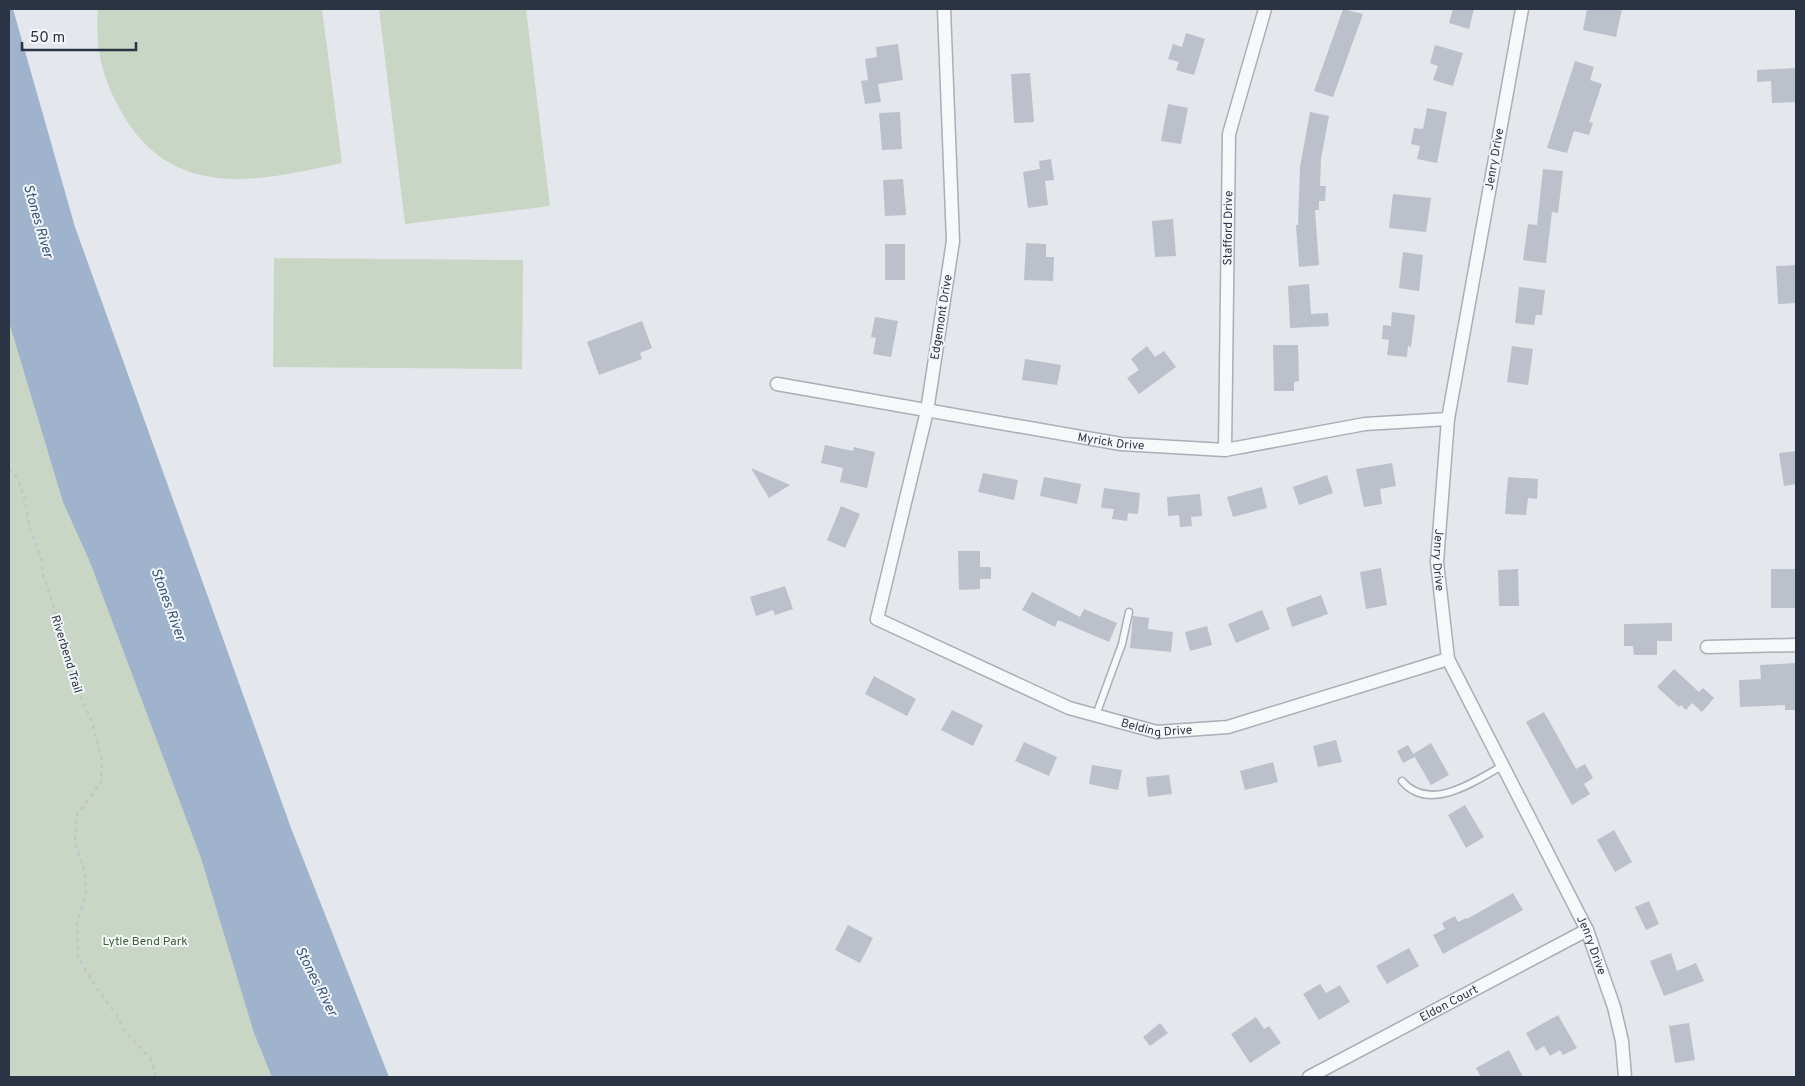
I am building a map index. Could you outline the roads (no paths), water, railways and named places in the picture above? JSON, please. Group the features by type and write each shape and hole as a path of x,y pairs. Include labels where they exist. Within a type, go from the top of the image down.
{"street":[{"name":"Edgemont Drive","path":"877,619 927,411 953,241 944,9"},
{"name":"Stafford Drive","path":"1225,450 1229,134 1265,9"},
{"name":"Jenry Drive","path":"1522,9 1448,419 1437,562 1448,659 1586,930 1614,1007 1622,1041 1625,1077"},
{"name":"Myrick Drive","path":"777,384 1121,444 1225,450 1365,424 1448,419"},
{"name":"Belding Drive","path":"877,619 1069,708 1157,732 1228,727 1448,659"},
{"path":"1707,647 1796,644"},
{"name":"Eldon Court","path":"1309,1077 1586,930"}],"lane":[{"path":"1096,715 1122,644 1128,612"},
{"path":"1402,781 1410,790 1424,795 1446,794 1502,766"}],"water":[{"name":"Stones River","path":"9,9 13,9 75,227 291,828 389,1077 272,1077 254,1033 201,858 90,562 63,502 9,322"}],"park label":[{"name":"Lytle Bend Park","path":"145,941"}]}
